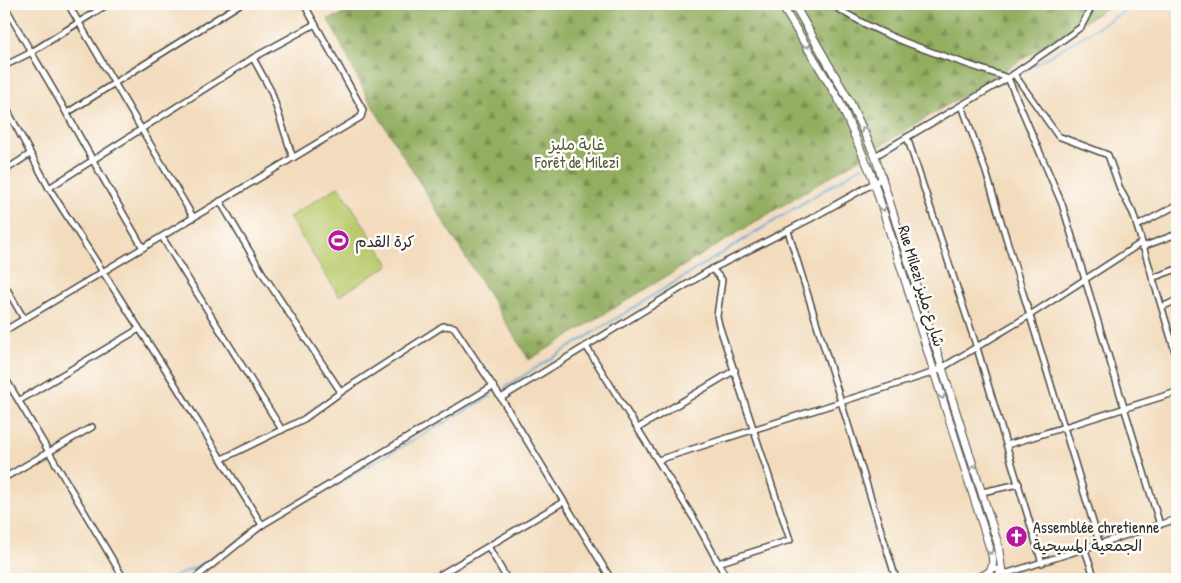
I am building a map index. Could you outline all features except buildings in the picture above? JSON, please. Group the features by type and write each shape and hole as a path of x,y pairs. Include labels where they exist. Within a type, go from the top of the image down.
{"street":[{"path":"4,4 30,53 67,113 92,161 143,248"},
{"path":"68,4 193,217"},
{"path":"4,66 30,53 108,4"},
{"path":"67,113 240,4"},
{"path":"4,331 364,114 304,4"},
{"name":"Rue Milezi شارع مليز","path":"781,4 839,100 874,182 989,545 993,568"},
{"name":"Rue Milezi شارع مليز","path":"794,4 850,102 875,156 982,492 1005,572"},
{"path":"831,4 864,24 934,53 1008,78 1062,204 1160,525"},
{"path":"875,156 1014,74 1081,27 1093,4"},
{"path":"49,188 143,130 253,58 315,24"},
{"path":"253,58 271,91 293,158"},
{"path":"1014,74 1058,136 1108,155 1120,189 1125,195 1137,226 1141,245 1174,338 1177,358"},
{"path":"4,104 49,188 262,525"},
{"path":"962,106 986,172 1100,545"},
{"path":"907,137 1007,445 1042,563"},
{"path":"4,171 30,154"},
{"path":"501,398 712,269 788,231 882,178"},
{"path":"220,202 263,274 341,392"},
{"path":"1137,226 1177,205"},
{"path":"788,231 896,579"},
{"path":"658,460 935,372 1141,245 1177,234"},
{"path":"162,237 282,430"},
{"path":"712,269 722,280 717,316 790,540 718,563"},
{"path":"1152,278 1177,269"},
{"path":"4,284 24,319"},
{"path":"1162,307 1177,300"},
{"path":"222,459 304,419 341,392 443,326 454,326 501,398 611,579"},
{"path":"20,400 139,329"},
{"path":"586,346 658,460 727,579"},
{"path":"638,428 735,370"},
{"path":"4,376 20,400 124,579"},
{"path":"194,579 262,525 493,386"},
{"path":"1007,445 1177,392"},
{"path":"4,478 92,427"},
{"path":"982,492 1019,484"},
{"path":"433,579 489,548 563,502"},
{"path":"995,579 1005,572 1085,550 1177,519"},
{"path":"489,548 507,579"},
{"path":"1085,550 1095,579"},
{"path":"973,579 991,572 993,568 1005,572 1010,579"}],"green space":[{"name":"غابة مليز Forêt de Milezi","path":"379,4 1113,4 529,360 370,102 328,19"},
{"name":"كرة القدم","path":"339,186 389,265 339,296 289,217"}],"waterway":[{"path":"1019,74 1137,4"},
{"path":"881,156 904,142"},
{"path":"505,387 863,166"},
{"path":"334,485 491,396"},
{"path":"170,579 208,561 237,542"}],"place":[{"name":"كرة القدم","path":"339,241"},
{"name":"Assemblée chretienne الجمعية المسيحية","path":"1017,536"}]}
